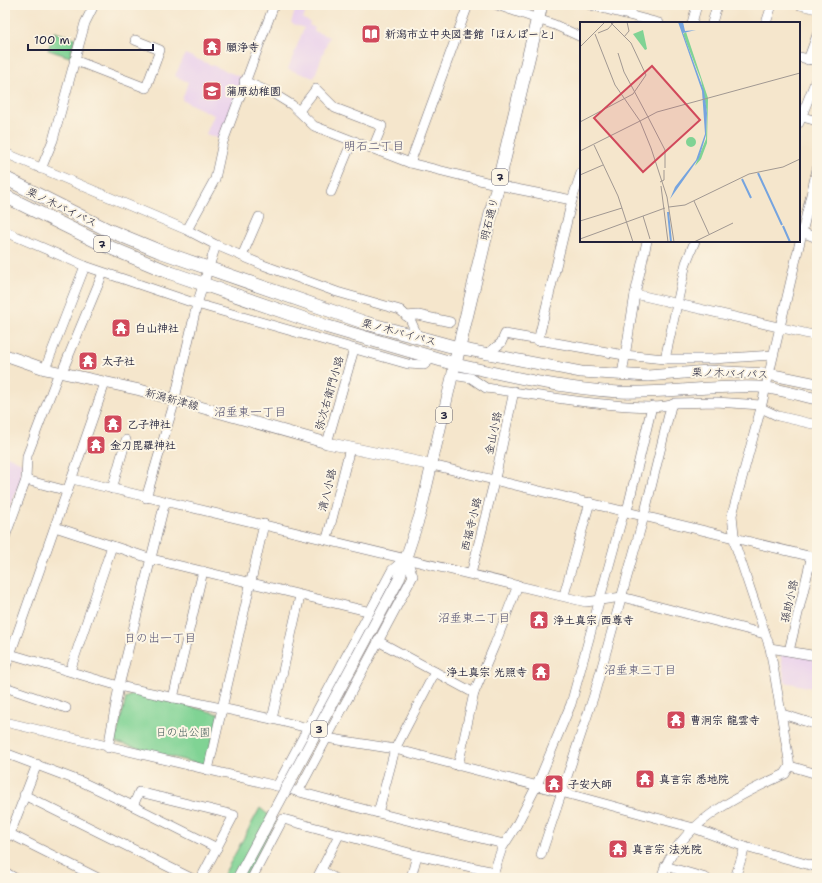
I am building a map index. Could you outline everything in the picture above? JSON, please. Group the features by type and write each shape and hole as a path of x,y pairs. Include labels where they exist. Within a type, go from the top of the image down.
{"highway":[{"name":"明石通り","path":"454,369 541,5"},
{"name":"栗ノ木バイパス","path":"5,178 108,230 208,269 366,323 458,348"},
{"name":"栗ノ木バイパス","path":"5,196 104,245 203,285 325,326 432,358 454,369"}],"main road":[{"name":"栗ノ木バイパス","path":"458,348 486,355 581,372 648,376 708,371 768,374 817,384"},
{"name":"新潟新津線","path":"5,354 45,369 61,369 105,383 174,400 327,443 432,465"},
{"name":"栗ノ木バイパス","path":"454,369 567,386 621,392 716,387 765,388 817,399"},
{"name":"3","path":"238,878 399,579 420,515 454,369"}],"street":[{"path":"41,169 53,140 87,17 94,5"},
{"path":"187,230 215,178 223,142 244,82 274,5"},
{"path":"410,163 468,5"},
{"path":"497,5 555,25 580,37"},
{"path":"590,5 655,22"},
{"path":"630,15 633,5"},
{"path":"692,22 697,5"},
{"path":"712,22 717,5"},
{"path":"766,22 772,5"},
{"path":"800,5 817,9"},
{"path":"808,60 817,35"},
{"path":"74,60 146,88 160,50 135,40"},
{"path":"817,77 800,118 817,121"},
{"path":"244,82 274,94 299,111 314,126 410,163 572,200"},
{"path":"299,111 316,89 335,108 382,126 373,148"},
{"path":"331,192 348,151 355,141"},
{"path":"5,153 187,230 242,256 337,292 400,310 410,319 418,337"},
{"path":"817,169 800,232 817,238"},
{"path":"538,341 572,200 580,176"},
{"path":"242,256 259,217"},
{"path":"5,233 85,266 197,304 354,350 408,364 424,365 432,358"},
{"path":"622,375 635,294 647,242"},
{"path":"665,359 686,263 695,242"},
{"path":"661,878 670,855 694,828 728,803 785,774 790,766 770,648 735,544 732,516 761,406 798,242"},
{"path":"146,498 174,400 197,304 216,245"},
{"path":"45,369 85,266"},
{"path":"5,537 26,480 27,456 61,369 103,272"},
{"path":"635,294 817,336"},
{"path":"406,316 418,315 450,322"},
{"path":"486,355 501,343 505,334 624,355 665,359 712,359 772,356"},
{"name":"弥次右衛門小路","path":"327,443 354,350"},
{"path":"454,369 486,388 600,403 670,406 675,403 716,402 761,406 778,416 817,425"},
{"path":"5,670 105,383"},
{"name":"金山小路","path":"494,479 514,391"},
{"path":"252,878 283,819 493,875 504,844 516,826 537,785 571,704 624,511 630,502 652,406"},
{"path":"541,855 594,695 644,516 670,406"},
{"path":"112,489 126,440"},
{"name":"清八小路","path":"326,539 350,448"},
{"path":"432,465 813,557"},
{"path":"72,479 146,498 264,524 564,595 586,602 622,597 765,634"},
{"name":"西福寺小路","path":"471,574 494,479"},
{"path":"26,480 68,491"},
{"path":"108,748 119,686 152,559 165,502"},
{"path":"564,595 590,502"},
{"path":"208,770 264,524"},
{"path":"55,527 152,559 371,612"},
{"path":"70,671 112,546"},
{"name":"孫助小路","path":"789,651 811,559 813,557"},
{"path":"277,786 371,612 392,570 406,558"},
{"path":"298,792 413,576 406,558"},
{"path":"173,698 203,572"},
{"path":"458,766 474,693 518,585"},
{"path":"272,719 300,596"},
{"path":"378,641 474,693"},
{"path":"770,648 817,656"},
{"path":"10,654 119,686 308,728 326,738 395,749 537,785 694,828 745,847 817,867"},
{"path":"378,813 395,749 435,672"},
{"path":"5,687 66,708"},
{"path":"782,714 817,725"},
{"path":"5,722 108,748 277,786 504,844"},
{"path":"5,753 82,782 217,848"},
{"path":"37,764 7,836 98,878"},
{"path":"790,766 817,774"},
{"path":"133,806 139,792 234,815 201,878"},
{"path":"24,796 190,878"},
{"path":"334,878 320,874 339,835"},
{"path":"735,878 745,847"},
{"path":"411,878 417,855"},
{"path":"665,866 706,878"},
{"path":"5,872 15,878"}],"shaded area":[{"path":"297,5 308,5 303,19 310,22 309,25 315,28 314,31 329,37 314,78 288,69 304,28 291,23"},
{"name":"蒲原幼稚園","path":"185,54 243,78 220,139 206,134 214,115 182,100 188,82 175,76"},
{"path":"5,455 22,463 21,480 5,521"},
{"path":"780,652 817,659 817,689 785,682"}],"green space":[{"path":"54,32 75,38 70,57 48,50"},
{"name":"日の出公園","path":"136,692 219,714 206,766 115,742 126,698"},
{"path":"260,808 276,821 245,878 222,878"}],"place":[{"name":"新潟市立中央図書館「ほんぽーと」","path":"371,34"},
{"name":"願浄寺","path":"212,47"},
{"name":"蒲原幼稚園","path":"212,91"},
{"name":"白山神社","path":"121,328"},
{"name":"太子社","path":"88,361"},
{"name":"乙子神社","path":"113,424"},
{"name":"金刀毘羅神社","path":"96,445"},
{"name":"浄土真宗 西尊寺","path":"539,620"},
{"name":"浄土真宗 光照寺","path":"541,672"},
{"name":"曹洞宗 龍雲寺","path":"676,720"},
{"name":"真言宗 悉地院","path":"645,779"},
{"name":"子安大師","path":"554,784"},
{"name":"真言宗 法光院","path":"618,849"}],"district":[{"name":"明石二丁目","path":"374,146"},
{"name":"沼垂東一丁目","path":"250,412"},
{"name":"沼垂東二丁目","path":"474,618"},
{"name":"日の出一丁目","path":"160,638"},
{"name":"沼垂東三丁目","path":"640,670"}]}
